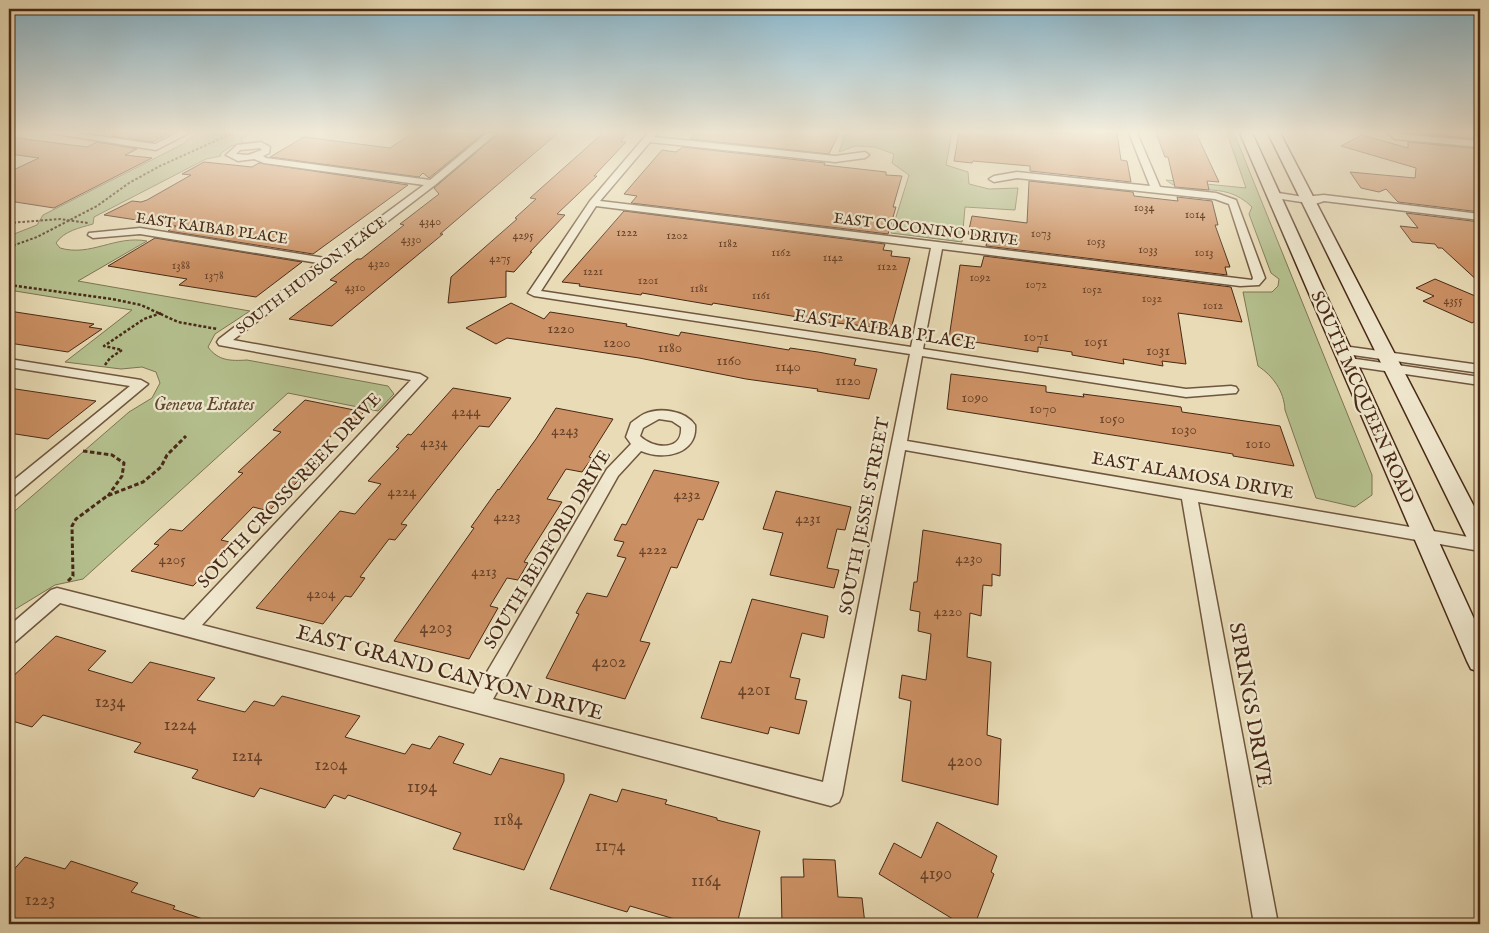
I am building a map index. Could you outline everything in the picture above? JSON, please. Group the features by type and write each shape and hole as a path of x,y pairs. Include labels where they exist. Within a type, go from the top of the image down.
{"main road":[{"name":"SOUTH MCQUEEN ROAD","path":"1264,177 1346,356 1480,660"},
{"name":"SOUTH MCQUEEN ROAD","path":"1295,177 1480,540"}],"street":[{"path":"390,177 432,182"},
{"name":"SOUTH HUDSON PLACE","path":"420,378 223,342 326,261 439,177"},
{"path":"594,203 617,177"},
{"path":"994,178 1005,177"},
{"path":"1031,177 1156,190 1151,177"},
{"name":"EAST COCONINO DRIVE","path":"594,203 1230,282 1255,283 1258,278 1232,202 1216,196 1156,190"},
{"path":"1272,195 1306,199 1328,205 1369,206 1394,212 1413,210 1480,217"},
{"name":"EAST KAIBAB PLACE","path":"594,203 534,293 1186,393 1231,390"},
{"name":"EAST KAIBAB PLACE","path":"93,235 140,231 326,261"},
{"name":"SOUTH JESSE STREET","path":"831,795 937,246"},
{"path":"1346,356 1389,362 1480,369"},
{"path":"1389,362 1480,381"},
{"path":"9,363 141,384 9,492"},
{"name":"SOUTH CROSSCREEK DRIVE","path":"188,628 420,378"},
{"name":"EAST ALAMOSA DRIVE","path":"899,444 1480,545"},
{"name":"SOUTH BEDFORD DRIVE","path":"479,704 612,473 628,454 639,445"},
{"name":"SPRINGS DRIVE","path":"1189,494 1266,924"},
{"path":"9,637 57,594"},
{"name":"EAST GRAND CANYON DRIVE","path":"57,594 831,795"}],"path":[{"path":"9,247 37,237 71,220 97,206 141,177"},
{"path":"9,223 71,220 88,223 87,226 93,235"},
{"path":"9,284 112,298 141,305 190,326 236,332"},
{"path":"91,376 122,350 104,346 144,319 161,313"},
{"path":"57,594 72,576 72,526 76,519 107,496 143,482 161,467 167,456 186,436"},
{"path":"62,448 112,455 124,463 122,476 107,496"}],"green space":[{"name":"Geneva Estates","path":"119,177 172,177 94,217 93,224 72,231 59,239 56,243 60,248 71,250 82,250 124,241 147,241 78,281 250,311 215,334 208,347 212,352 225,359 247,360 388,386 394,394 378,411 288,393 83,579 55,585 9,613 9,516 129,412 152,398 160,383 156,372 142,367 121,369 65,362 132,310 9,290 9,236 37,225 43,215"},
{"path":"909,177 968,177 969,184 989,189 1018,188 1015,210 965,207 962,242 891,233"},
{"path":"1242,177 1252,177 1372,475 1372,495 1355,507 1316,498 1285,410 1280,390 1273,379 1258,366 1243,292 1272,292 1278,286 1279,279 1271,273 1249,214 1252,207 1241,198 1229,193 1175,186 1166,180 1246,188"}],"building":[{"path":"9,177 116,177 54,208 9,201"},
{"path":"188,177 351,177 408,185 313,254 168,231 176,226 104,215 132,201 141,202"},
{"path":"448,177 507,177 440,234 443,234 332,326 289,319 337,282 330,280 357,259 361,259 404,225 400,224 439,194 434,188"},
{"path":"554,177 596,177 557,214 565,215 514,272 506,271 506,297 448,303 451,277 517,219 515,218 536,199 530,198"},
{"path":"639,177 902,177 888,234 631,203 637,196 624,194"},
{"path":"1081,177 1130,177 1131,182"},
{"path":"1173,177 1216,177 1219,182 1207,181 1209,190 1175,187"},
{"path":"1353,177 1480,177 1480,212 1398,202 1386,189 1379,192 1361,188"},
{"path":"1029,181 1133,192 1134,196 1178,201 1177,197 1212,201 1218,225 1215,225 1230,267 1225,267 1227,275 986,246 988,237 968,234 972,216 1027,223"},
{"path":"624,211 885,244 883,250 892,251 891,256 910,258 891,329 828,322 713,303 712,305 562,282"},
{"path":"1406,213 1480,222 1480,283 1442,248 1438,248 1435,244 1412,242 1400,226 1418,228"},
{"path":"155,238 302,262 256,297 179,285 187,279 108,266"},
{"path":"984,256 1231,287 1242,322 1178,313 1186,364 1162,361 1163,366 1123,359 1124,364 1072,355 1072,352 1038,347 1038,352 949,338 960,265 981,267"},
{"path":"1435,279 1480,298 1480,318 1472,323 1423,301 1434,296 1416,288"},
{"path":"511,303 544,319 550,312 627,324 626,326 679,336 681,332 789,350 790,348 818,352 856,359 854,365 877,369 869,399 817,391 818,389 746,379 639,358 507,338 496,344 466,328"},
{"path":"9,311 94,324 89,327 102,329 68,352 9,343"},
{"path":"951,374 1046,386 1046,392 1084,397 1083,394 1181,407 1182,412 1280,426 1294,466 1233,456 1233,454 947,409"},
{"path":"9,388 96,401 48,439 9,433"},
{"path":"453,388 511,398 489,427 479,426 401,524 407,525 395,540 389,539 360,577 365,578 351,597 345,596 323,624 256,608 340,511 355,514 381,484 368,481 399,448 396,447 408,434 411,435"},
{"path":"305,400 364,412 345,431 338,429 309,459 317,461 269,511 253,507 221,540 234,543 193,586 131,571 159,545 154,544 170,529 182,531 243,473 238,472 281,432 273,430"},
{"path":"556,408 613,419 589,457 592,458 582,472 566,469 547,499 562,502 524,562 528,563 518,580 507,578 490,606 498,608 469,659 394,641 474,528 471,527 536,439"},
{"path":"654,470 719,482 703,520 698,519 677,568 671,567 640,641 650,643 625,699 546,678 579,614 576,613 587,593 607,597 626,558 617,556 624,542 614,540 622,524 626,525"},
{"path":"776,491 851,507 845,530 837,529 827,568 839,570 834,588 770,575 783,533 763,529"},
{"path":"923,530 1001,544 1000,576 992,574 992,586 983,585 981,616 970,613 967,657 991,662 987,735 1001,739 998,805 902,781 911,701 899,698 902,675 926,680 931,634 918,631 920,612 910,610 914,582 917,582"},
{"path":"752,599 828,616 824,638 802,633 790,677 800,679 795,699 807,701 799,734 770,727 768,734 701,718 720,661 731,663"},
{"path":"56,636 106,651 88,670 132,683 150,662 215,678 197,700 245,712 254,701 274,706 282,696 360,716 345,737 405,754 412,744 430,749 439,736 464,744 453,763 491,775 500,758 564,774 564,781 524,870 453,849 461,833 348,795 345,799 334,795 325,808 260,788 254,797 192,778 198,770 134,752 141,743 43,715 32,727 9,720 9,680"},
{"path":"622,789 667,800 665,804 760,831 737,924 692,924 630,906 627,912 550,889 590,794 617,802"},
{"path":"937,822 997,856 991,872 994,874 975,924 961,924 879,874 894,843 921,858"},
{"path":"25,857 65,869 71,861 138,883 131,892 175,906 173,909 209,921 208,924 9,924 9,875"},
{"path":"803,859 835,860 838,897 862,898 865,924 782,924 781,877 804,877"}]}
